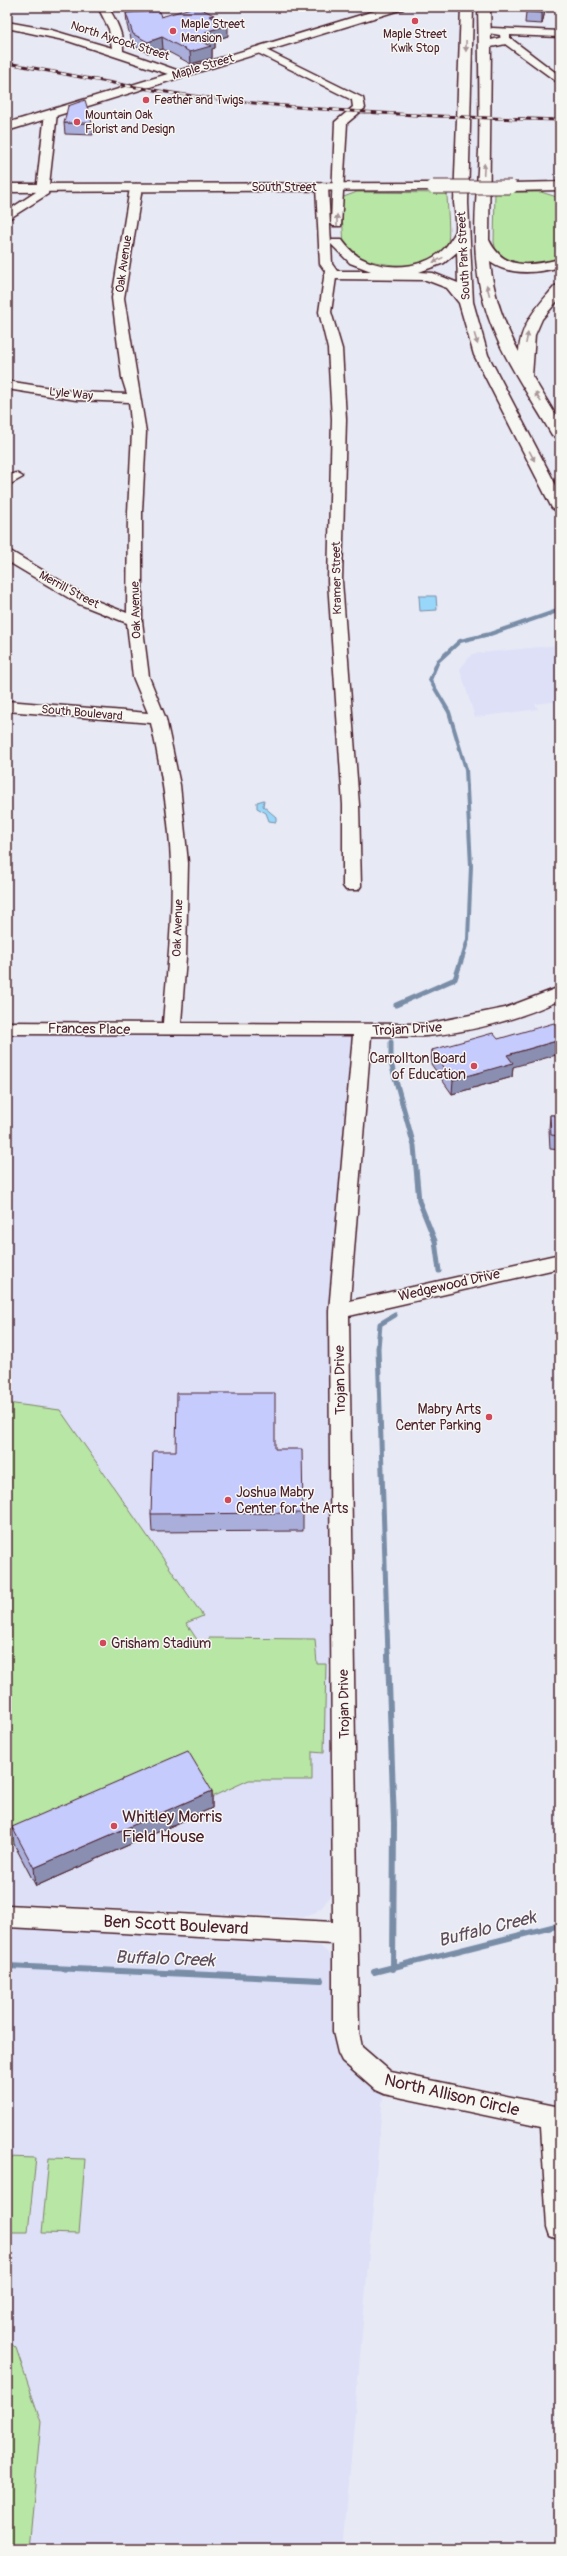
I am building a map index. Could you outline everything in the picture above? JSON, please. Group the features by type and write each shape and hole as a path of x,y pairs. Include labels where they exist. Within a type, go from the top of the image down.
{"main road":[{"name":"Maple Street","path":"7,127 399,7"},
{"name":"South Park Street","path":"467,7 461,203 466,302 481,355 560,508"},
{"name":"South Park Street","path":"484,7 485,151 480,236 484,275 502,332 560,435"},
{"path":"485,45 506,36"},
{"name":"South Street","path":"7,188 560,186"},
{"path":"331,273 411,268 436,261 450,253 463,231"},
{"path":"480,236 490,255 504,263 529,268 560,263"},
{"path":"337,243 352,259 379,270"},
{"path":"331,273 428,276 452,285 466,302"},
{"path":"526,377 525,348 530,324 560,289"}],"street":[{"path":"103,7 112,25 118,46 117,53"},
{"name":"North Aycock Street","path":"7,25 46,31 178,74"},
{"path":"485,30 506,36 560,34"},
{"path":"506,36 560,81"},
{"name":"Kramer Street","path":"260,50 358,98 359,108 341,122 337,187 336,265 331,273 326,312 335,349 339,419 335,582 351,805 352,886"},
{"path":"7,216 42,194 51,113"},
{"name":"Kramer Street","path":"322,187 326,264 331,273"},
{"name":"Oak Avenue","path":"136,188 118,298 129,378 135,398 139,432 134,512 134,621 141,677 158,719 172,786 180,863 177,958 171,1030"},
{"name":"Lyle Way","path":"7,385 76,396 135,398"},
{"name":"Merrill Street","path":"7,555 84,601 134,621"},
{"name":"South Boulevard","path":"7,706 158,719"},
{"name":"Trojan Drive","path":"346,1934 339,1311 362,1031 426,1030 469,1024 508,1014 560,993"},
{"name":"Frances Place","path":"7,1028 362,1031"},
{"name":"Wedgewood Drive","path":"339,1311 560,1261"},
{"name":"Ben Scott Boulevard","path":"7,1916 346,1934"},
{"name":"North Allison Circle","path":"346,1934 346,2032 351,2053 376,2077 384,2082 557,2119"},
{"path":"557,2119 560,2227"}],"shaded area":[{"path":"560,645 560,701 535,704 538,709 475,717 460,669 472,654"},
{"path":"7,1027 362,1031 339,1311 333,1891 323,1906 313,1914 303,1917 7,1903"},
{"path":"7,1927 320,1946 333,1957 336,2056 358,2063 384,2082 343,2549 7,2549"}],"green space":[{"path":"357,192 447,193 449,235 447,246 442,254 434,260 423,263 399,265 365,259 344,246 341,198"},
{"path":"495,192 541,192 560,198 560,256 545,263 527,264 510,260 496,251 494,242"},
{"name":"Grisham Stadium","path":"7,1403 60,1410 203,1616 186,1623 202,1647 208,1646 209,1638 315,1639 317,1664 326,1664 324,1753 312,1752 312,1780 249,1780 207,1799 212,1808 36,1886 14,1844 7,1848"},
{"path":"7,2157 36,2158 28,2232 7,2232"},
{"path":"49,2158 85,2159 79,2234 42,2233"},
{"path":"7,2340 16,2348 41,2422 29,2549 7,2549"}],"water":[{"path":"419,596 436,596 437,610 420,611"},
{"path":"264,800 263,806 276,817 276,822 269,821 266,813 257,808 257,802"}],"building":[{"path":"194,7 214,15 209,16 228,25 205,32 215,37 201,41 211,46 190,52 162,37 148,42 133,34 126,13 159,11 161,17"},
{"path":"527,7 544,7 542,13 526,12"},
{"path":"85,100 92,123 64,123 68,106"},
{"path":"554,1023 560,1031 560,1040 507,1055 513,1063 453,1080 432,1050 493,1033 498,1039"},
{"path":"550,1115 560,1115 560,1136 551,1135"},
{"name":"Joshua Mabry Center for the Arts","path":"177,1393 275,1393 275,1449 302,1449 303,1513 151,1514 153,1451 176,1451"},
{"name":"Whitley Morris Field House","path":"188,1751 212,1791 34,1868 12,1827"}],"waterway":[{"path":"462,959 468,939 471,866 466,769 449,712 430,680 438,661 460,641 490,634 560,610"},
{"path":"396,1005 455,979 462,958"},
{"path":"391,1042 391,1063 414,1146 419,1201 435,1241 439,1271"},
{"path":"388,1656 378,1348 380,1324 395,1315"},
{"path":"388,1655 394,1823 393,1967"},
{"name":"Buffalo Creek","path":"393,1967 560,1925"},
{"name":"Buffalo Creek","path":"7,1966 321,1980"},
{"name":"Buffalo Creek","path":"374,1972 393,1967"}],"railway":[{"path":"7,63 152,90 246,102 380,113 560,120"}],"place":[{"name":"Maple Street Kwik Stop","path":"415,21"},
{"name":"Maple Street Mansion","path":"173,31"},
{"name":"Feather and Twigs","path":"146,100"},
{"name":"Mountain Oak Florist and Design","path":"77,122"},
{"name":"Carrollton Board of Education","path":"474,1066"},
{"name":"Mabry Arts Center Parking","path":"489,1417"},
{"name":"Joshua Mabry Center for the Arts","path":"228,1500"},
{"name":"Grisham Stadium","path":"103,1643"},
{"name":"Whitley Morris Field House","path":"114,1826"}]}
